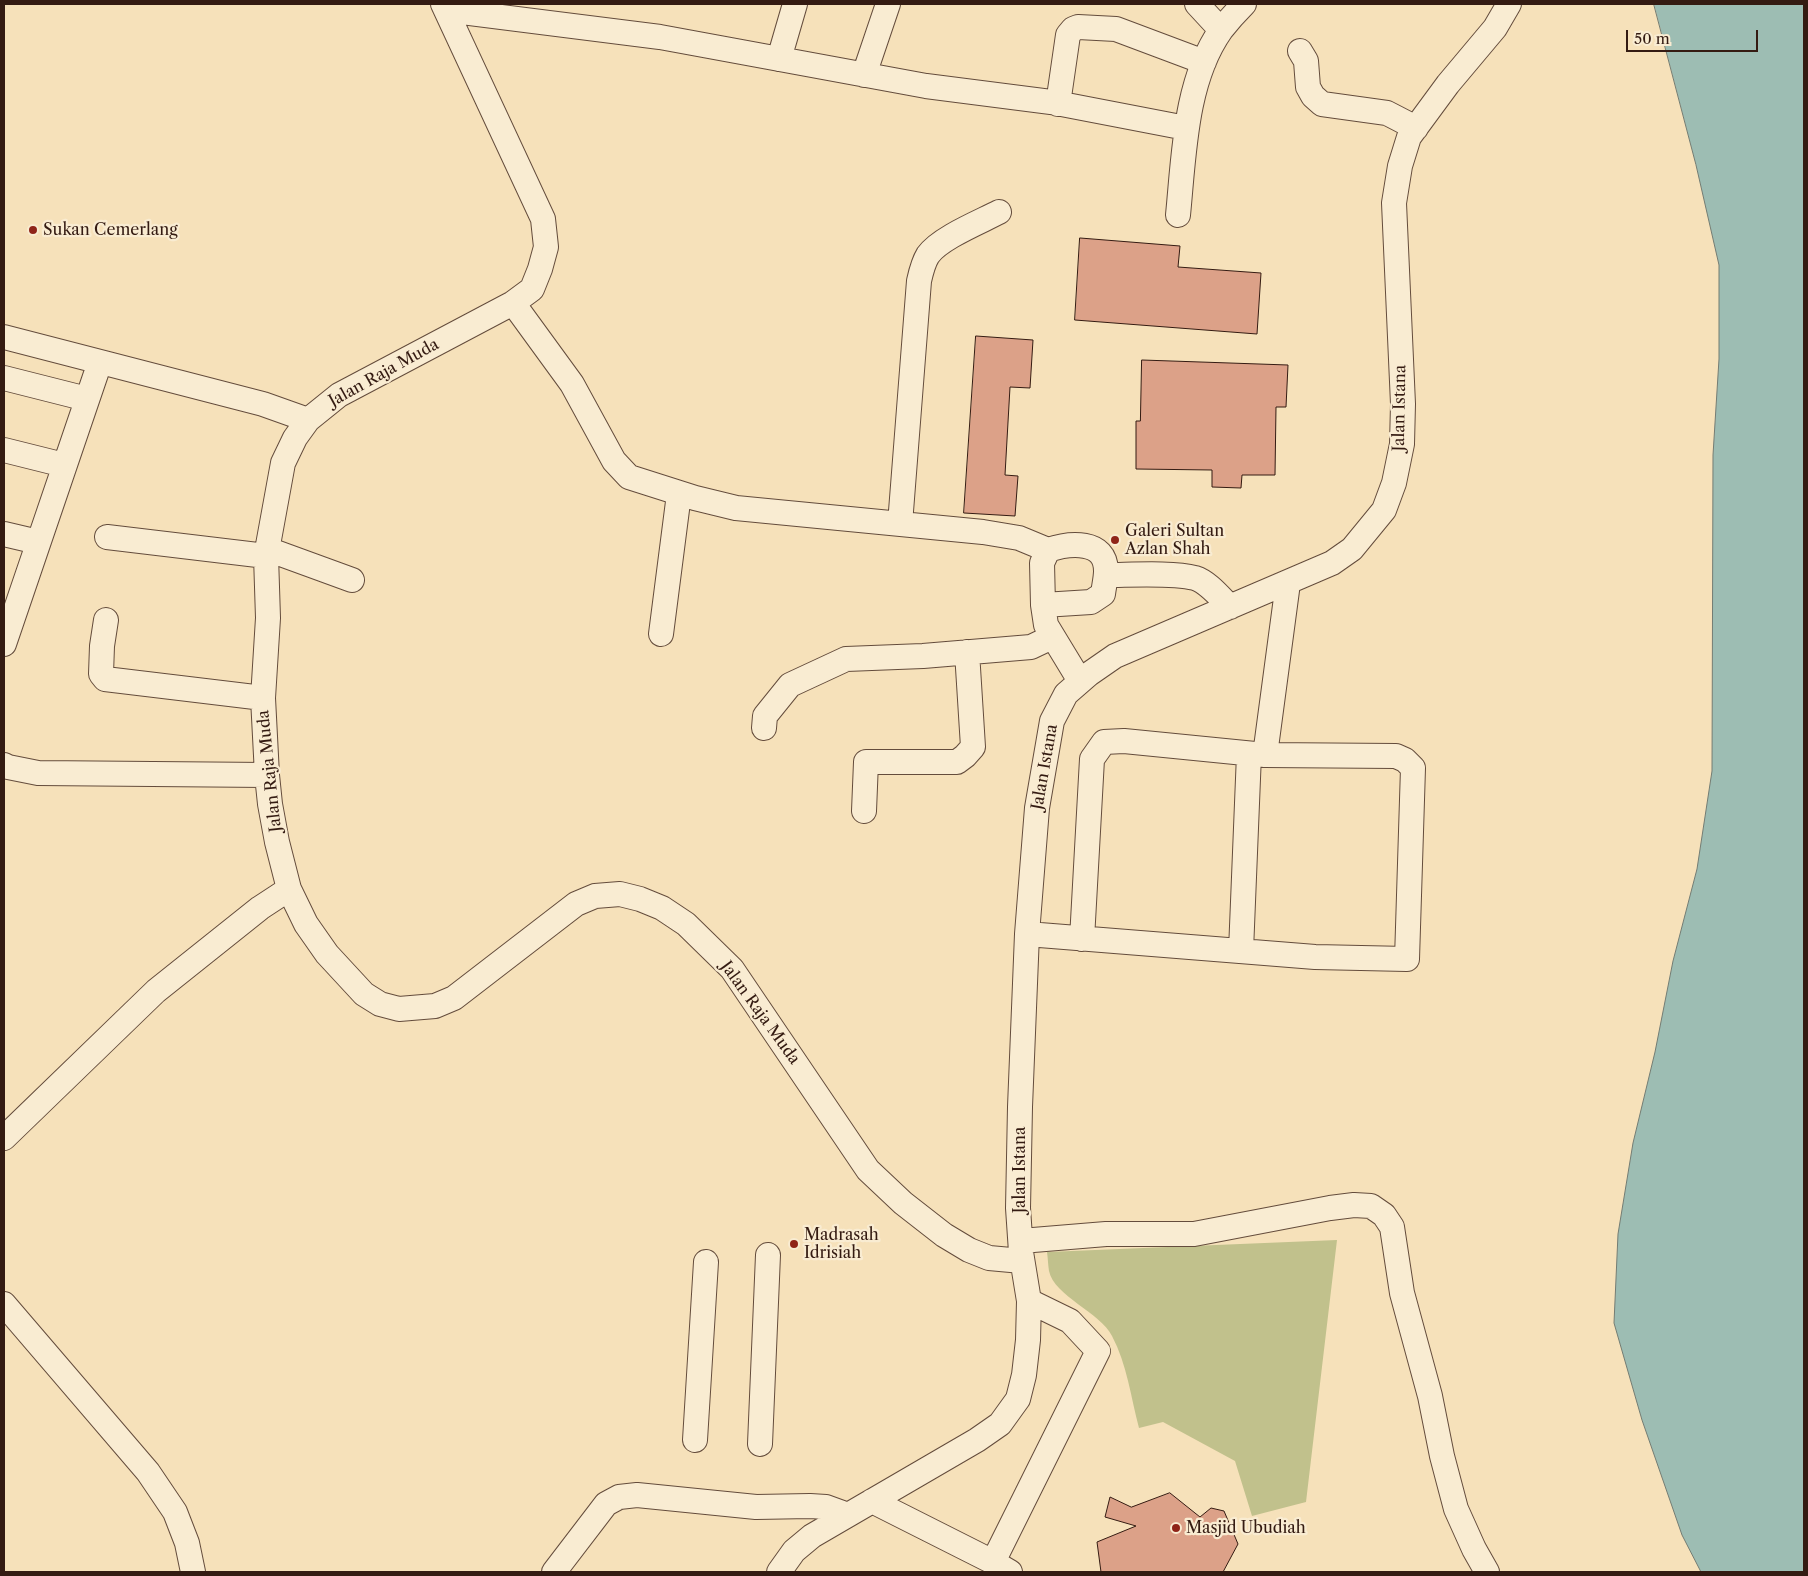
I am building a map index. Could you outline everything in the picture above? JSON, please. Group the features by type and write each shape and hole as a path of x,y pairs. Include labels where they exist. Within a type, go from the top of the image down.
{"street":[{"path":"780,59 795,4"},
{"path":"864,75 888,4"},
{"path":"1197,4 1221,30"},
{"path":"1178,215 1186,128 1204,62 1221,30 1244,4"},
{"name":"Jalan Istana","path":"779,1572 794,1551 812,1536 953,1455 1000,1424 1018,1400 1024,1375 1028,1340 1029,1300 1021,1251 1018,1208 1027,934 1037,808 1052,721 1066,694 1080,681 1115,656 1332,563 1352,549 1384,510 1394,483 1402,444 1403,404 1394,203 1400,166 1409,137 1448,84 1494,28 1509,4"},
{"path":"444,7 660,37 926,86 1058,104 1186,128"},
{"name":"Jalan Raja Muda","path":"444,7 543,218 546,247 532,289 513,303 339,395 308,420 295,438 284,463 266,553 268,618 263,698 267,775 277,842 289,889 306,924 327,954 364,994 380,1004 399,1009 435,1006 454,998 576,904 595,896 620,894 640,899 662,908 686,924 732,969 868,1170 902,1203 944,1235 969,1250 990,1258 1106,1234 1194,1234 1330,1208 1354,1205 1371,1206 1384,1215 1392,1227 1402,1293 1430,1396 1442,1456 1456,1508 1474,1549 1487,1572"},
{"path":"1058,104 1068,35 1072,29 1078,27 1116,29 1204,62"},
{"path":"1300,51 1306,61 1308,87 1322,104 1386,113 1416,128"},
{"path":"900,524 919,281 922,267 936,246 1000,212"},
{"path":"513,303 572,384 614,461 629,477 679,494 736,508 984,532 1019,538 1048,550 1063,545 1090,546 1102,554 1106,569 1103,594 1092,602 1043,605"},
{"path":"4,338 263,404 308,420"},
{"path":"4,644 8,620 38,542 100,362"},
{"path":"4,378 87,399"},
{"path":"4,450 64,465"},
{"path":"661,634 679,494"},
{"path":"4,534 38,542"},
{"path":"107,537 266,553 352,580"},
{"path":"1048,550 1042,563 1043,605 1046,625 1080,681"},
{"path":"1106,576 1176,576 1196,578 1209,586 1230,607"},
{"path":"1241,950 1257,754 1288,583"},
{"path":"106,620 100,666 100,674 105,679 263,698"},
{"path":"764,728 765,716 790,685 846,659 1031,647 1052,637"},
{"path":"864,811 866,762 957,762 972,747 967,652"},
{"path":"1027,934 1082,939 1241,950 1315,957 1407,960 1413,768 1405,760 1396,756 1257,754 1124,741 1104,742 1092,759 1082,939"},
{"path":"4,765 38,773 267,775"},
{"path":"4,1138 156,991 260,908 289,889"},
{"path":"760,1444 768,1256"},
{"path":"695,1440 706,1262"},
{"path":"872,1501 1002,1567 1098,1350 1070,1322 1029,1300"},
{"path":"4,1304 148,1472 175,1512 187,1543 192,1572"},
{"path":"554,1572 606,1504 619,1497 637,1495 756,1506 826,1507 848,1515"}],"green space":[{"path":"1337,1240 1306,1502 1252,1516 1235,1461 1163,1422 1139,1428 1125,1370 1112,1336 1098,1319 1059,1288 1049,1271 1047,1252"}],"water":[{"path":"1654,4 1804,4 1804,1572 1701,1572 1682,1535 1642,1420 1614,1323 1618,1234 1633,1143 1655,1052 1673,961 1697,869 1712,771 1713,455 1719,359 1719,265 1696,165"}],"building":[{"path":"1080,238 1180,246 1178,267 1261,273 1257,334 1075,320"},
{"path":"976,336 1033,340 1030,388 1010,387 1005,475 1018,476 1015,516 964,513"},
{"path":"1142,360 1288,365 1286,407 1276,407 1275,475 1242,475 1241,488 1212,487 1212,470 1136,469 1136,421 1140,421"},
{"name":"Masjid Ubudiah","path":"1170,1493 1200,1517 1211,1508 1224,1511 1238,1544 1223,1572 1101,1572 1097,1542 1136,1526 1105,1517 1110,1497 1131,1507"}],"place":[{"name":"Sukan Cemerlang","path":"33,230"},
{"name":"Galeri Sultan Azlan Shah","path":"1115,540"},
{"name":"Madrasah Idrisiah","path":"794,1244"},
{"name":"Masjid Ubudiah","path":"1176,1528"}]}
